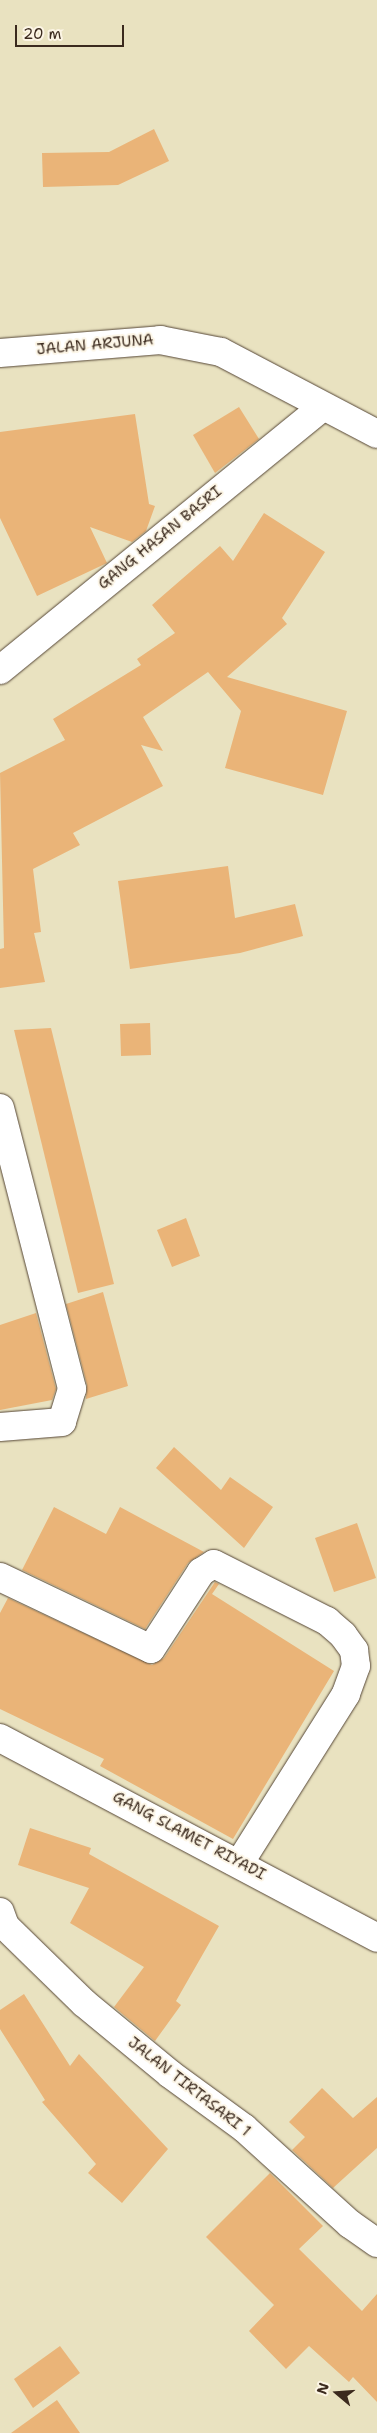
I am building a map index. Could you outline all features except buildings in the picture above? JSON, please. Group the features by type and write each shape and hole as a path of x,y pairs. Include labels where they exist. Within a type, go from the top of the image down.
{"street":[{"name":"JALAN ARJUNA","path":"0,352 160,340 221,352 266,372 321,408 377,434"},
{"name":"GANG HASAN BASRI","path":"0,670 321,408"},
{"path":"0,1108 72,1389 62,1422 0,1427"},
{"path":"0,1577 151,1649 202,1572 214,1564 327,1621 343,1635 354,1650 356,1666 346,1694 240,1862"},
{"name":"GANG SLAMET RIYADI","path":"0,1738 240,1862 377,1938"},
{"name":"JALAN TIRTASARI 1","path":"2,1923 84,2003 170,2074 244,2128 350,2224 377,2243"}]}
